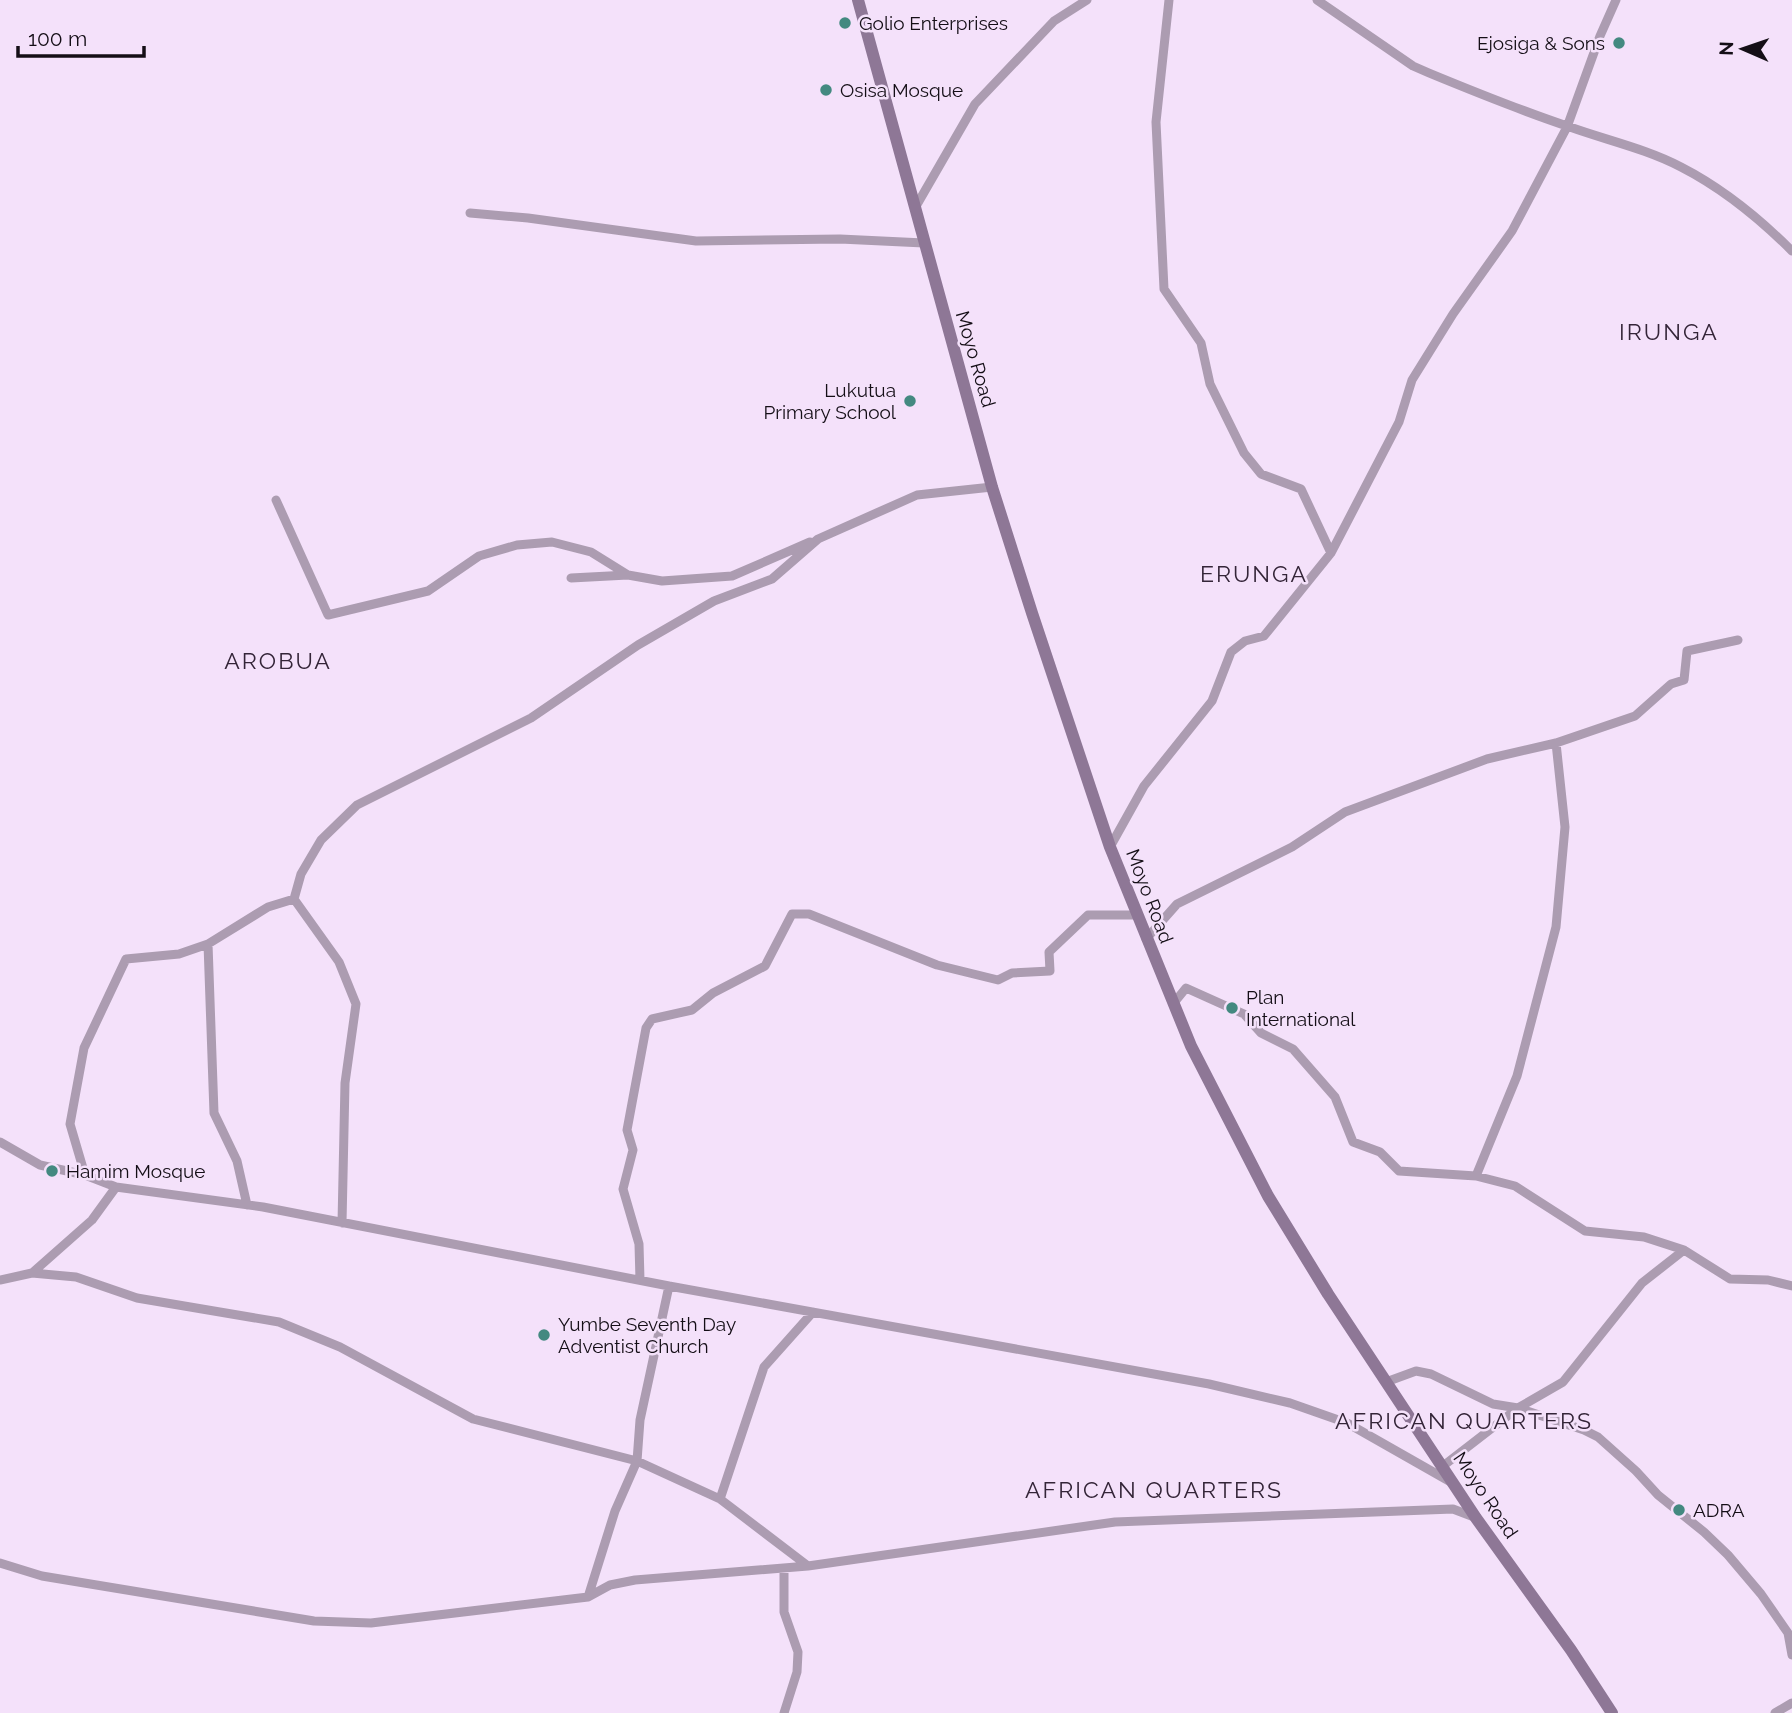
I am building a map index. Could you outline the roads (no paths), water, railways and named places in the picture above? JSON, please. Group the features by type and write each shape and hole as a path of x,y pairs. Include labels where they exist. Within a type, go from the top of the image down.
{"main road":[{"name":"Moyo Road","path":"858,0 992,487 1110,847 1173,1004 1219,1104 1268,1196 1476,1518 1571,1650 1612,1713"}],"street":[{"path":"914,210 975,104 1054,21 1087,0"},
{"path":"1169,0 1156,122 1164,289 1201,343 1210,384 1244,453 1261,474 1301,489 1331,553"},
{"path":"1317,0 1413,66 1567,127 1681,166 1740,206 1792,251"},
{"path":"1110,847 1144,786 1212,701 1231,652 1245,641 1264,636 1331,553 1399,422 1412,380 1512,231 1567,127 1616,0"},
{"path":"470,213 714,242 840,239 924,243"},
{"path":"571,578 628,575 662,581 732,576 917,495 992,487"},
{"path":"276,500 328,615 428,591 479,556 517,545 552,542 591,552 628,575"},
{"path":"294,899 301,874 321,840 358,805 531,718 638,645 714,601 772,579 818,539"},
{"path":"1146,939 1177,904 1292,847 1345,812 1487,760 1556,743 1635,716 1671,684 1684,680 1687,651 1738,640"},
{"path":"1476,1176 1517,1076 1556,927 1565,827 1556,743"},
{"path":"85,1175 70,1124 84,1048 126,959 179,954 208,944 268,907 294,899"},
{"path":"294,899 339,962 356,1004 345,1083 342,1223"},
{"path":"640,1280 639,1244 623,1189 633,1150 627,1130 646,1028 652,1019 692,1010 713,992 765,966 792,914 809,914 937,965 998,980 1012,973 1050,971 1049,952 1088,915 1137,915"},
{"path":"208,944 214,1113 237,1161 247,1205"},
{"path":"1173,1004 1186,988 1244,1014 1261,1033 1293,1049 1335,1097 1353,1142 1380,1152 1399,1171 1476,1176 1515,1186 1585,1231 1644,1237 1684,1250 1730,1279 1768,1280 1792,1286"},
{"path":"0,1142 40,1166 85,1175 116,1187 247,1205 669,1286 1195,1382 1290,1403 1348,1423 1454,1483"},
{"path":"32,1273 92,1220 116,1187"},
{"path":"1443,1466 1518,1408 1563,1382 1642,1283 1684,1250"},
{"path":"0,1280 32,1273 76,1277 137,1298 279,1322 340,1347 473,1419 637,1461 720,1499 808,1566"},
{"path":"588,1597 615,1511 637,1461 643,1405 669,1286"},
{"path":"720,1499 764,1367 813,1312"},
{"path":"1386,1382 1416,1371 1431,1374 1493,1404 1518,1408 1598,1437 1658,1495 1728,1555 1761,1594 1788,1633 1792,1654"},
{"path":"0,1563 42,1576 314,1621 371,1623 588,1597 610,1585 635,1580 784,1569 1115,1522 1453,1509 1476,1518"},
{"path":"784,1569 784,1612 798,1652 797,1672 784,1713"},
{"path":"1775,1713 1792,1703"}],"place":[{"name":"Golio Enterprises","path":"845,23"},
{"name":"Ejosiga & Sons","path":"1619,43"},
{"name":"Osisa Mosque","path":"826,90"},
{"name":"Lukutua Primary School","path":"910,401"},
{"name":"Plan International","path":"1232,1008"},
{"name":"Hamim Mosque","path":"52,1171"},
{"name":"Yumbe Seventh Day Adventist Church","path":"544,1335"},
{"name":"ADRA","path":"1679,1510"}],"district":[{"name":"IRUNGA","path":"1669,332"},
{"name":"ERUNGA","path":"1254,574"},
{"name":"AROBUA","path":"278,661"},
{"name":"AFRICAN QUARTERS","path":"1464,1421"},
{"name":"AFRICAN QUARTERS","path":"1154,1490"}]}
